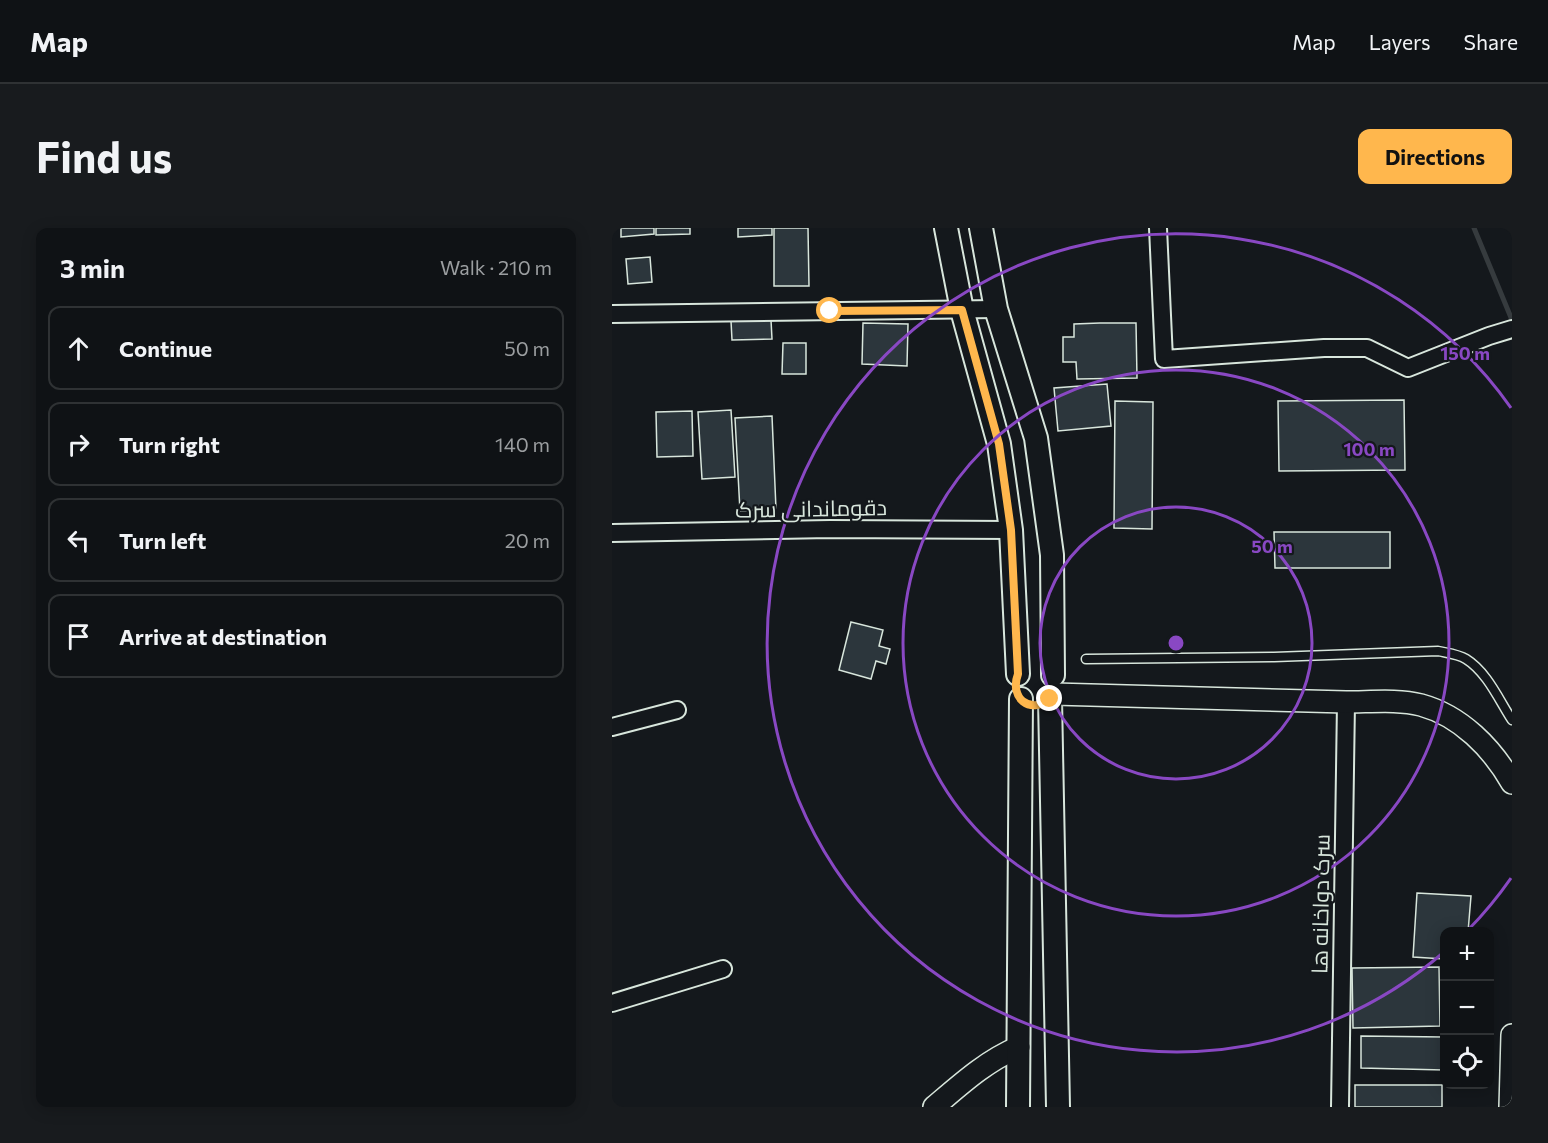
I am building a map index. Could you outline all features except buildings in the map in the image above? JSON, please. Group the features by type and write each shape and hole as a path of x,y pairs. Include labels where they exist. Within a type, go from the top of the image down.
{"main road":[{"path":"946,228 962,310 999,444 1011,530 1018,674 1015,688 1026,703 1032,705 1045,703 1053,689 1049,670 1036,665 1029,666 1018,674"},
{"path":"981,228 996,309 1036,438 1052,555 1052,737 1058,1107"},
{"path":"1018,1107 1021,699"}],"street":[{"path":"1158,228 1164,358 1324,348 1367,348 1408,368 1512,329"},
{"path":"612,314 996,309"},
{"name":"دقوماندانی سرک","path":"612,533 831,529 1011,530"},
{"path":"1053,689 1346,702 1395,702 1420,705 1442,712 1469,729 1491,752 1512,783"},
{"name":"سرک دواخانه ها","path":"1340,1107 1346,702"},
{"path":"612,727 677,710"},
{"path":"612,1003 723,969"},
{"path":"1510,1107 1512,1035"},
{"path":"934,1107 978,1070 1001,1054 1019,1047"}],"lane":[{"path":"1086,658 1274,657 1438,651 1466,659 1486,678 1512,720"}],"waterway":[{"path":"1474,228 1512,320"}],"route":[{"path":"830,311 962,310 999,444 1011,530 1018,674 1015,688 1021,699 1032,705 1039,705 1050,699"}]}
